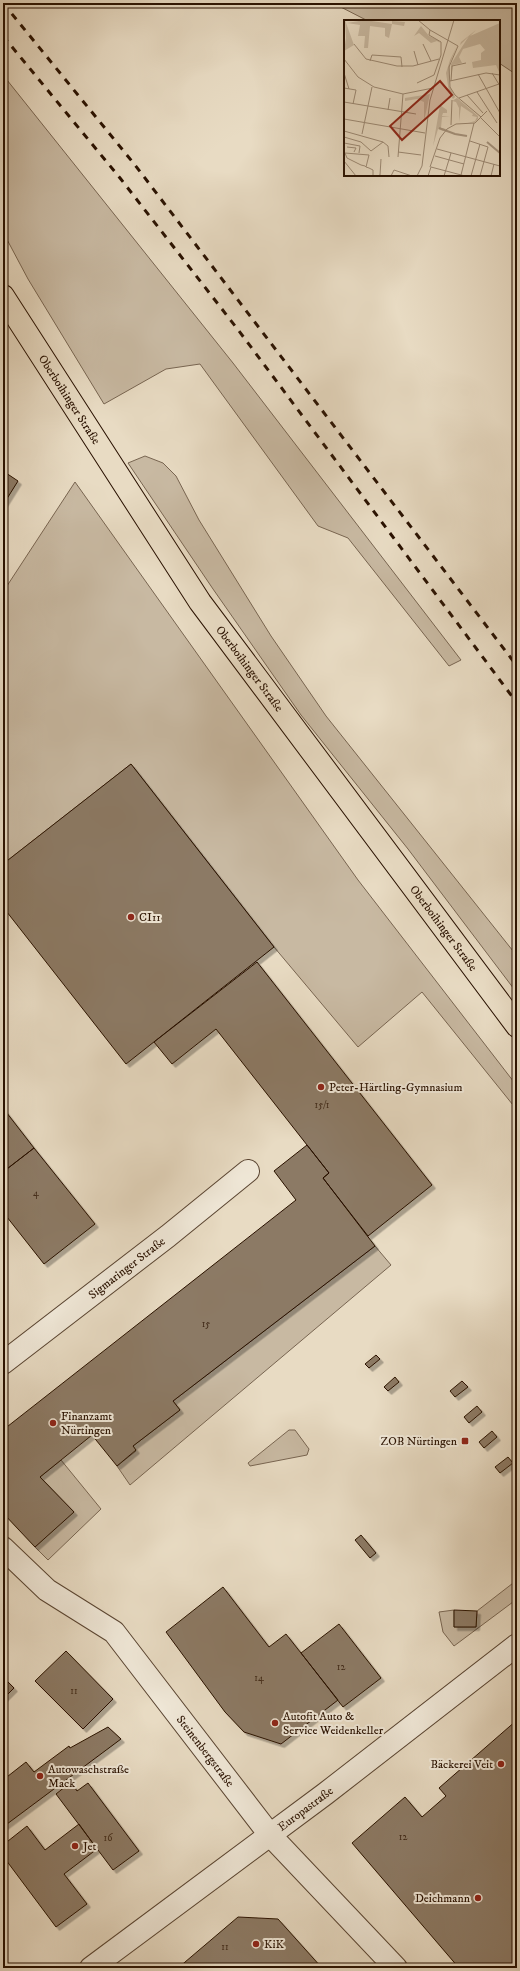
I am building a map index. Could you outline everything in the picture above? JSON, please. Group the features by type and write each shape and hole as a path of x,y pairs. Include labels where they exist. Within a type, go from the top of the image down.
{"main road":[{"name":"Oberboihinger Straße","path":"3,296 200,602 517,1026"}],"street":[{"name":"Sigmaringer Straße","path":"3,1363 168,1236 248,1171"},
{"name":"Steinenbergstraße","path":"3,1548 47,1590 114,1632 270,1835 396,1968"},
{"name":"Europastraße","path":"91,1968 325,1794 517,1645"}],"shaded area":[{"path":"333,3 517,3 517,75 500,64 500,20 366,20"},
{"path":"3,75 233,363 461,660 449,666 348,538 318,526 200,364 166,369 104,404 28,279 3,232"},
{"path":"145,456 163,463 176,476 199,520 271,636 326,716 517,956 517,993 408,849 301,715 213,589 128,463"},
{"path":"75,482 358,880 517,1086 517,1110 422,992 358,1047 274,947 131,764 3,864 3,592"},
{"path":"375,1246 391,1265 130,1485 117,1466 136,1451 133,1446 180,1410 173,1401"},
{"path":"289,1430 295,1430 309,1449 307,1455 250,1466 248,1463"},
{"path":"61,1460 101,1509 48,1560 35,1547 73,1512 40,1477"},
{"path":"517,1580 517,1599 454,1646 443,1632 439,1612 454,1610 454,1627 476,1627 477,1611"}],"building":[{"path":"3,471 18,481 3,505"},
{"name":"CI11","path":"131,764 274,947 126,1064 3,907 3,864"},
{"path":"257,962 432,1185 368,1236 323,1178 329,1173 216,1029 172,1064 154,1042"},
{"path":"3,1108 34,1148 3,1172"},
{"path":"307,1145 329,1173 323,1178 375,1246 173,1401 180,1410 133,1446 136,1450 117,1466 92,1435 40,1477 74,1512 35,1547 3,1513 3,1430 296,1200 274,1171"},
{"path":"34,1148 95,1224 44,1264 3,1212 3,1172"},
{"path":"376,1355 380,1359 369,1368 365,1364"},
{"path":"395,1377 399,1382 388,1391 384,1387"},
{"path":"462,1381 468,1387 455,1397 450,1391"},
{"path":"477,1406 482,1412 469,1423 464,1417"},
{"path":"492,1431 497,1437 484,1448 479,1442"},
{"path":"508,1457 513,1463 500,1473 495,1467"},
{"path":"361,1535 376,1553 370,1558 355,1540"},
{"path":"223,1587 269,1647 286,1634 338,1700 281,1744 244,1732 225,1712 166,1632"},
{"path":"454,1610 477,1611 476,1627 454,1627"},
{"path":"339,1624 381,1678 343,1707 301,1653"},
{"path":"66,1651 113,1699 83,1729 35,1681"},
{"path":"3,1677 14,1688 3,1699"},
{"path":"517,1720 517,1968 459,1968 352,1843 405,1797 422,1817 446,1796 439,1788"},
{"name":"Autowaschstraße Mack","path":"108,1727 121,1739 3,1827 3,1780 26,1762 34,1772 69,1746 70,1748"},
{"path":"71,1782 77,1791 88,1783 139,1851 113,1870 56,1794"},
{"path":"79,1824 97,1849 64,1874 87,1904 56,1927 3,1856 3,1845 27,1826 45,1850"},
{"path":"238,1917 278,1919 322,1968 178,1968"}],"railway":[{"path":"3,3 135,165 517,666"},
{"path":"3,36 120,178 239,331 517,703"}],"place":[{"name":"CI11","path":"131,917"},
{"name":"Peter-Härtling-Gymnasium","path":"321,1087"},
{"name":"Finanzamt Nürtingen","path":"53,1423"},
{"name":"ZOB Nürtingen","path":"465,1441"},
{"name":"Autofit Auto & Service Weidenkeller","path":"275,1723"},
{"name":"Bäckerei Veit","path":"501,1764"},
{"name":"Autowaschstraße Mack","path":"40,1776"},
{"name":"Jet","path":"75,1846"},
{"name":"Deichmann","path":"478,1898"},
{"name":"KiK","path":"256,1944"}]}
